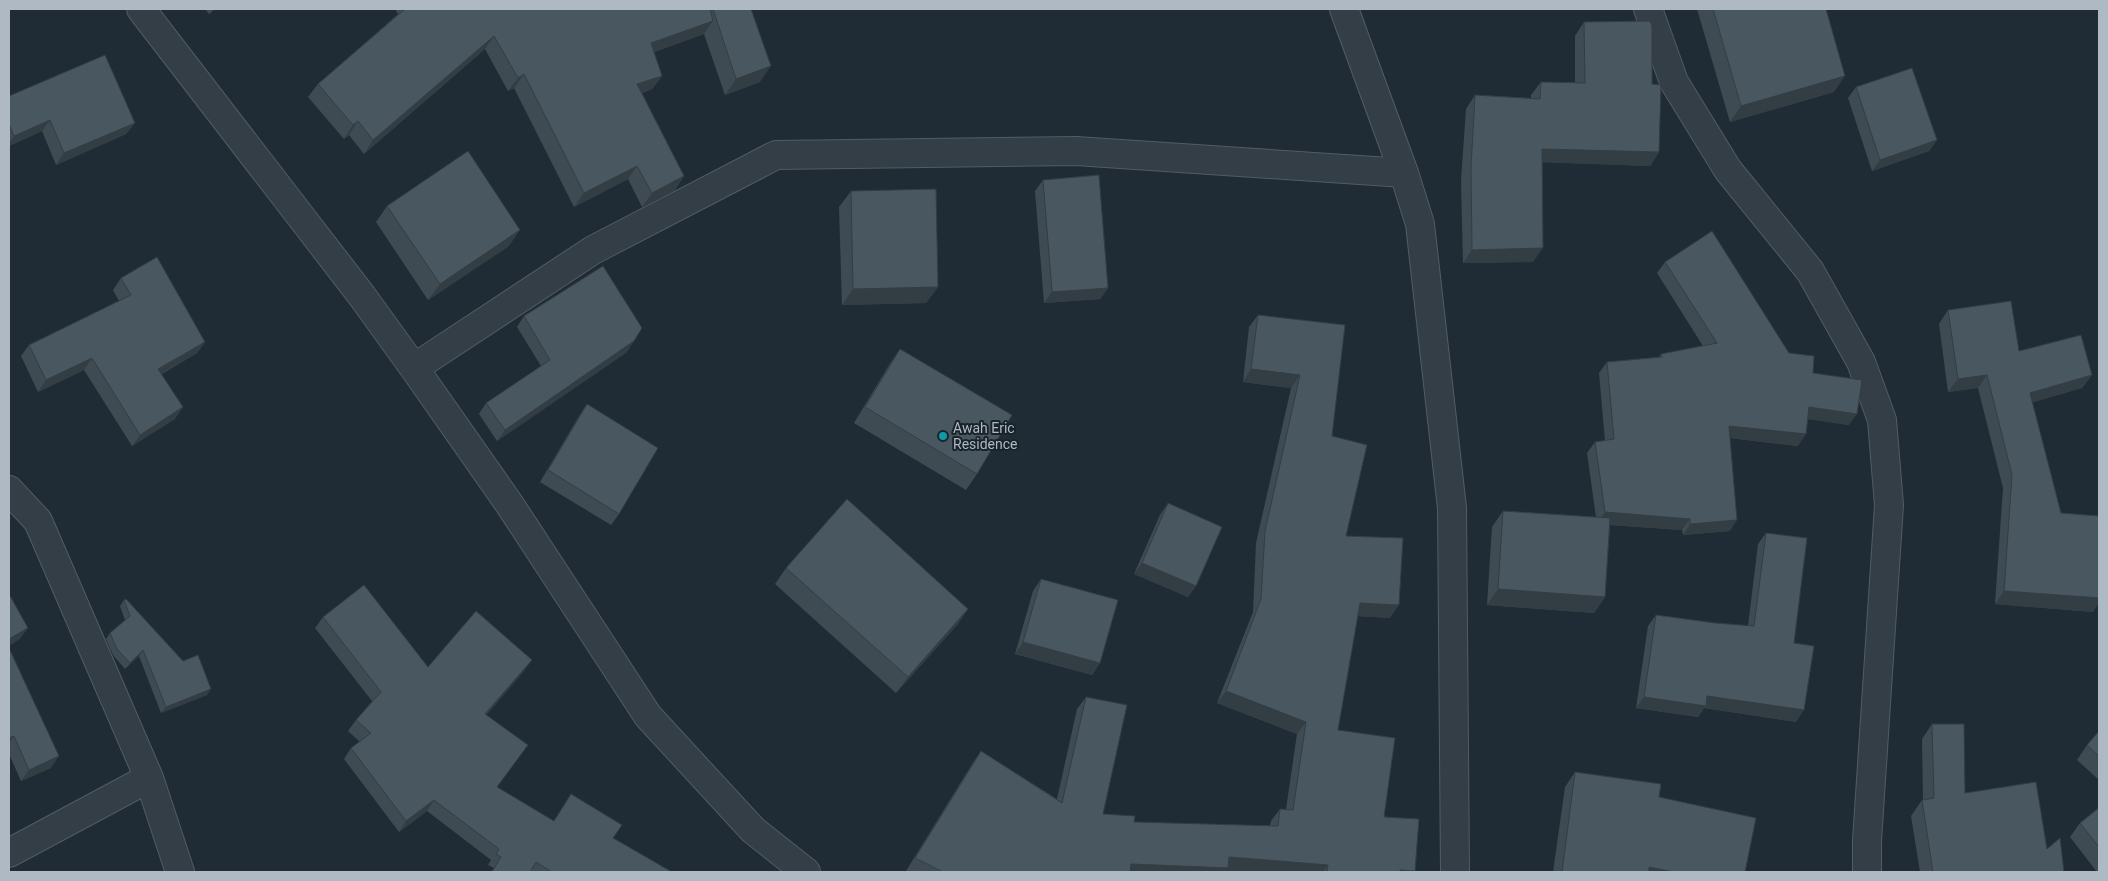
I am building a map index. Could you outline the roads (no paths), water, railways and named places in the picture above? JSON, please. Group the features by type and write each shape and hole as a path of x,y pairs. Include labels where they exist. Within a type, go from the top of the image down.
{"street":[{"path":"141,9 362,296 414,368 510,505 648,716 752,830 806,872"},
{"path":"1344,9 1404,174 1420,224 1452,508 1455,872"},
{"path":"1648,9 1674,82 1728,170 1810,271 1861,362 1882,420 1889,506 1867,841 1867,872"},
{"path":"414,368 593,250 776,155 1076,151 1404,174"},
{"path":"9,490 38,521 149,778 180,872"},
{"path":"9,853 149,778"}],"place":[{"name":"Awah Eric Residence","path":"943,436"}]}
